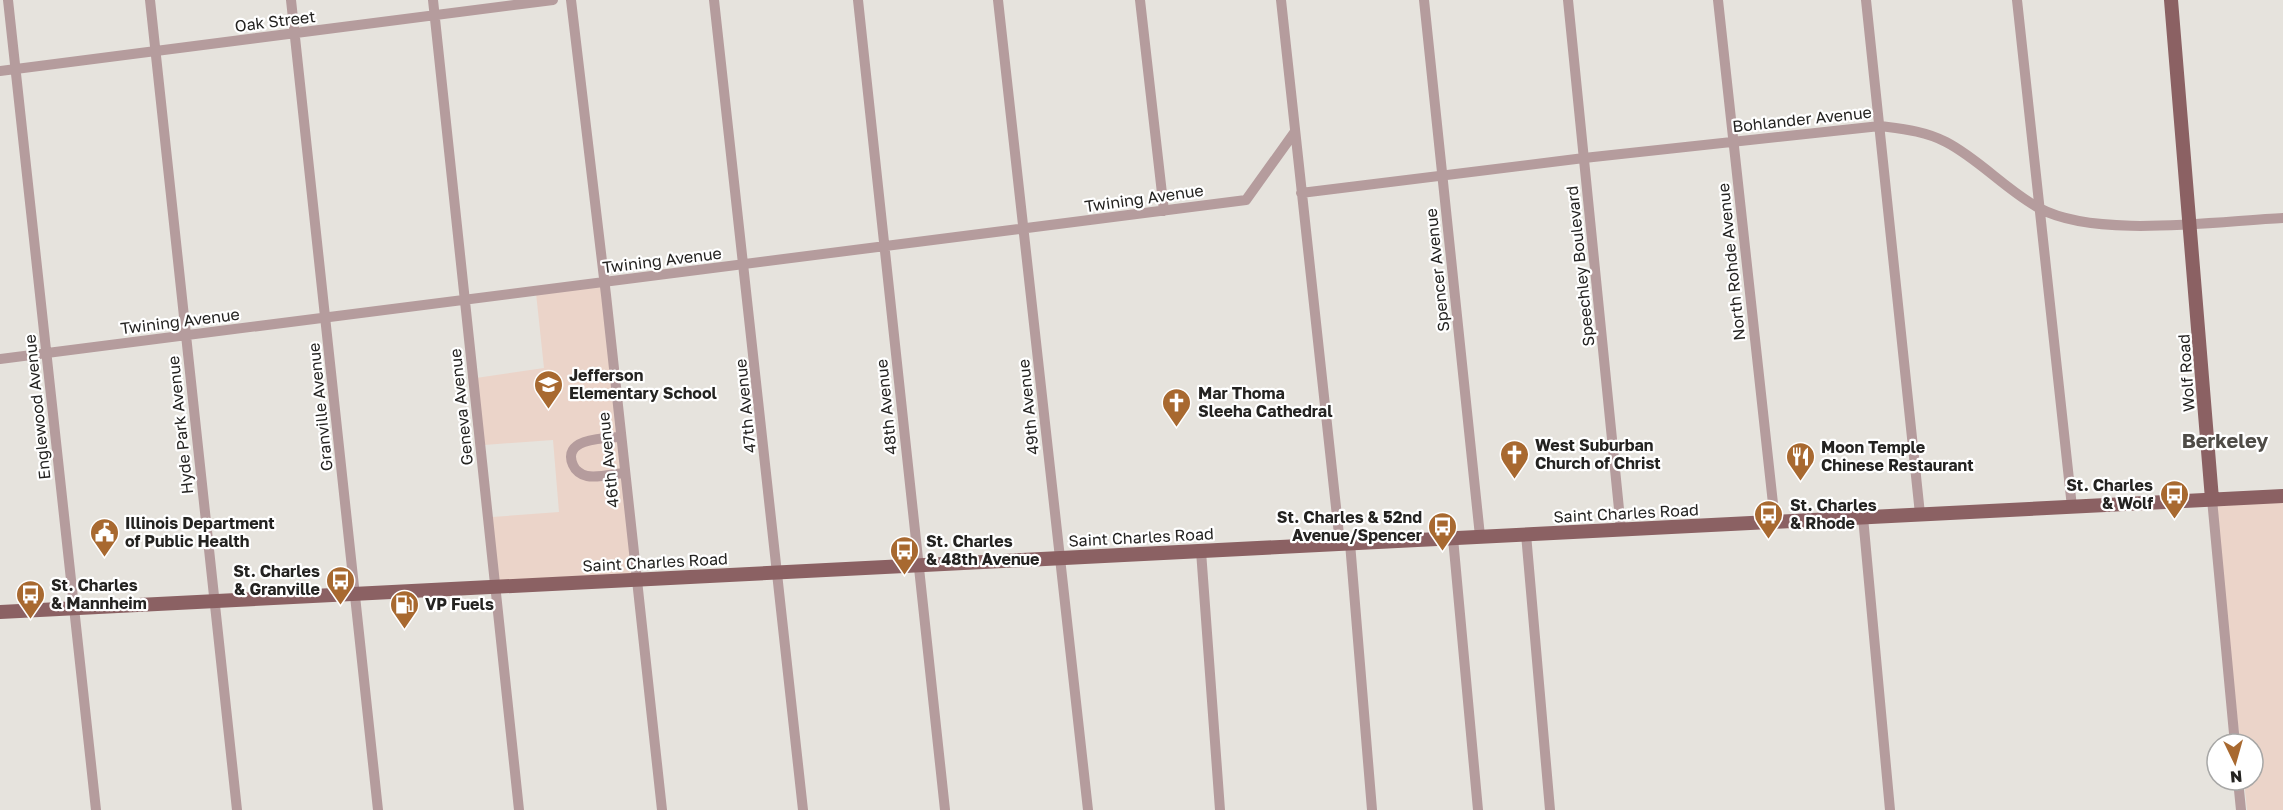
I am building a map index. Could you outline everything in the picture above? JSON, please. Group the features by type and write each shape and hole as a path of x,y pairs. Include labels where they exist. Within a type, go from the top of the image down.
{"main road":[{"name":"Wolf Road","path":"2170,0 2191,223 2212,499"},
{"name":"Saint Charles Road","path":"0,612 2283,496"}],"street":[{"name":"Englewood Avenue","path":"8,0 96,810"},
{"name":"Hyde Park Avenue","path":"150,0 237,810"},
{"name":"Granville Avenue","path":"291,0 378,810"},
{"name":"Geneva Avenue","path":"433,0 519,810"},
{"name":"Oak Street","path":"0,71 553,0"},
{"name":"46th Avenue","path":"571,0 605,282 662,810"},
{"name":"47th Avenue","path":"714,0 745,265 803,810"},
{"name":"48th Avenue","path":"858,0 945,810"},
{"name":"49th Avenue","path":"998,0 1088,810"},
{"path":"1140,0 1164,211"},
{"path":"1281,0 1301,193 1345,543 1372,810"},
{"name":"Spencer Avenue","path":"1424,0 1480,536"},
{"name":"Speechley Boulevard","path":"1568,0 1621,529"},
{"name":"North Rohde Avenue","path":"1718,0 1775,522"},
{"path":"1866,0 1920,514"},
{"path":"2017,0 2072,507"},
{"name":"Bohlander Avenue","path":"1301,193 1584,158 1880,126 1916,130 1946,142 2039,208 2073,221 2117,226 2283,218"},
{"name":"Twining Avenue","path":"0,359 1246,200 1294,133"},
{"path":"620,437 586,440 572,452 571,459 578,472 586,476 624,473"},
{"name":"Wolf Road","path":"2212,499 2234,732"},
{"path":"1863,517 1890,810"},
{"path":"1526,534 1550,810"},
{"path":"1453,538 1478,810"},
{"path":"1201,551 1220,810"},
{"path":"2239,792 2241,810"}],"shaded area":[{"name":"Jefferson Elementary School","path":"602,285 634,577 499,584 492,517 559,512 553,440 484,445 476,378 544,368 536,293"},
{"path":"2283,499 2283,810 2247,810 2245,792 2265,792 2265,732 2239,732 2215,502"}],"place":[{"name":"Jefferson Elementary School","path":"548,410"},
{"name":"Mar Thoma Sleeha Cathedral","path":"1177,428"},
{"name":"West Suburban Church of Christ","path":"1514,480"},
{"name":"Moon Temple Chinese Restaurant","path":"1800,482"},
{"name":"St. Charles & Wolf","path":"2174,520"},
{"name":"St. Charles & Rhode","path":"1769,540"},
{"name":"St. Charles & 52nd Avenue/Spencer","path":"1443,552"},
{"name":"Illinois Department of Public Health","path":"104,558"},
{"name":"St. Charles & 48th Avenue","path":"905,576"},
{"name":"St. Charles & Granville","path":"341,606"},
{"name":"St. Charles & Mannheim","path":"30,620"},
{"name":"VP Fuels","path":"404,630"}],"district":[{"name":"Berkeley","path":"2225,441"}]}
